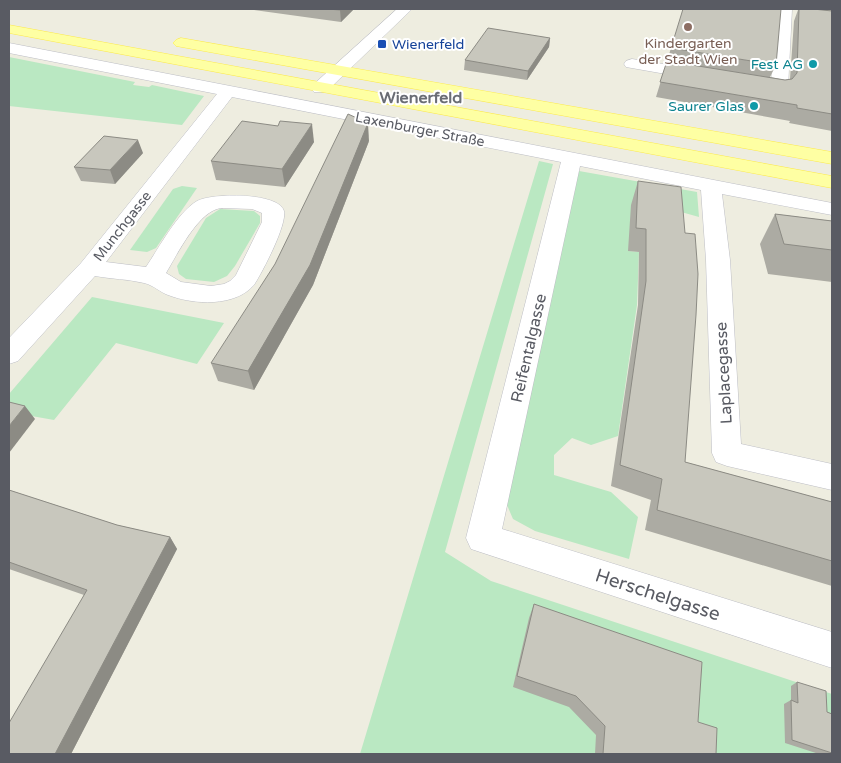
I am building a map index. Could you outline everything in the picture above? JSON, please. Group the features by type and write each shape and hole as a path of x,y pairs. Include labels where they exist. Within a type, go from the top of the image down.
{"main road":[{"name":"Laxenburger Straße","path":"9,30 832,182"},
{"path":"171,41 832,158"}],"street":[{"path":"320,88 405,9"},
{"path":"632,64 780,88 788,13"},
{"name":"Laxenburger Straße","path":"9,48 832,209"},
{"name":"Munchgasse","path":"9,354 89,268 227,92"},
{"name":"Reifentalgasse","path":"484,538 572,158"},
{"name":"Laplacegasse","path":"711,186 718,260 727,453 832,478"},
{"path":"89,268 152,276 175,289 211,294 229,292 239,287 246,279 274,222 273,210 256,204 225,201 206,204 193,215 152,276"},
{"name":"Herschelgasse","path":"484,538 832,650"}],"green space":[{"path":"9,57 135,82 133,85 149,87 152,85 204,96 182,125 9,106"},
{"path":"539,161 553,164 445,552 491,581 832,694 832,754 360,754"},
{"path":"579,171 697,192 699,217 674,210 629,251 639,252 637,305 618,436 591,445 572,438 554,455 554,475 611,492 638,517 629,559 535,531 513,519 507,505"},
{"path":"182,186 197,188 156,248 147,252 130,250 173,189"},
{"path":"220,209 254,211 260,216 260,223 235,266 227,276 214,282 186,279 179,274 177,266 206,218"},
{"path":"92,297 224,323 197,364 116,343 54,420 9,412 9,394"}],"building":[{"path":"683,9 781,9 776,65 671,48"},
{"path":"799,9 832,11 832,114 797,108 797,105 660,82 667,61 785,80 792,79 797,73"},
{"path":"488,28 550,38 528,71 465,60"},
{"path":"348,114 368,123 310,265 248,371 211,363 275,264"},
{"path":"242,121 278,126 280,121 312,124 282,169 211,161"},
{"path":"104,136 138,140 110,170 74,167"},
{"path":"638,181 681,187 685,233 695,234 698,274 685,462 832,502 832,561 657,510 662,479 620,465 646,281 646,229 636,228"},
{"path":"775,214 832,221 832,250 784,244"},
{"path":"9,402 25,406 9,426"},
{"path":"9,490 117,525 170,537 55,754 9,754 9,723 87,590 9,562"},
{"path":"534,604 702,662 698,722 717,728 716,754 603,754 605,726 576,696 517,676"},
{"path":"797,682 826,691 827,712 832,714 832,753 792,740 791,700 798,703"}],"place":[{"name":"Kindergarten der Stadt Wien","path":"688,27"},
{"name":"Wienerfeld","path":"382,44"},
{"name":"Fest AG","path":"813,64"},
{"name":"Saurer Glas","path":"754,106"}],"district":[{"name":"Wienerfeld","path":"421,97"}]}
